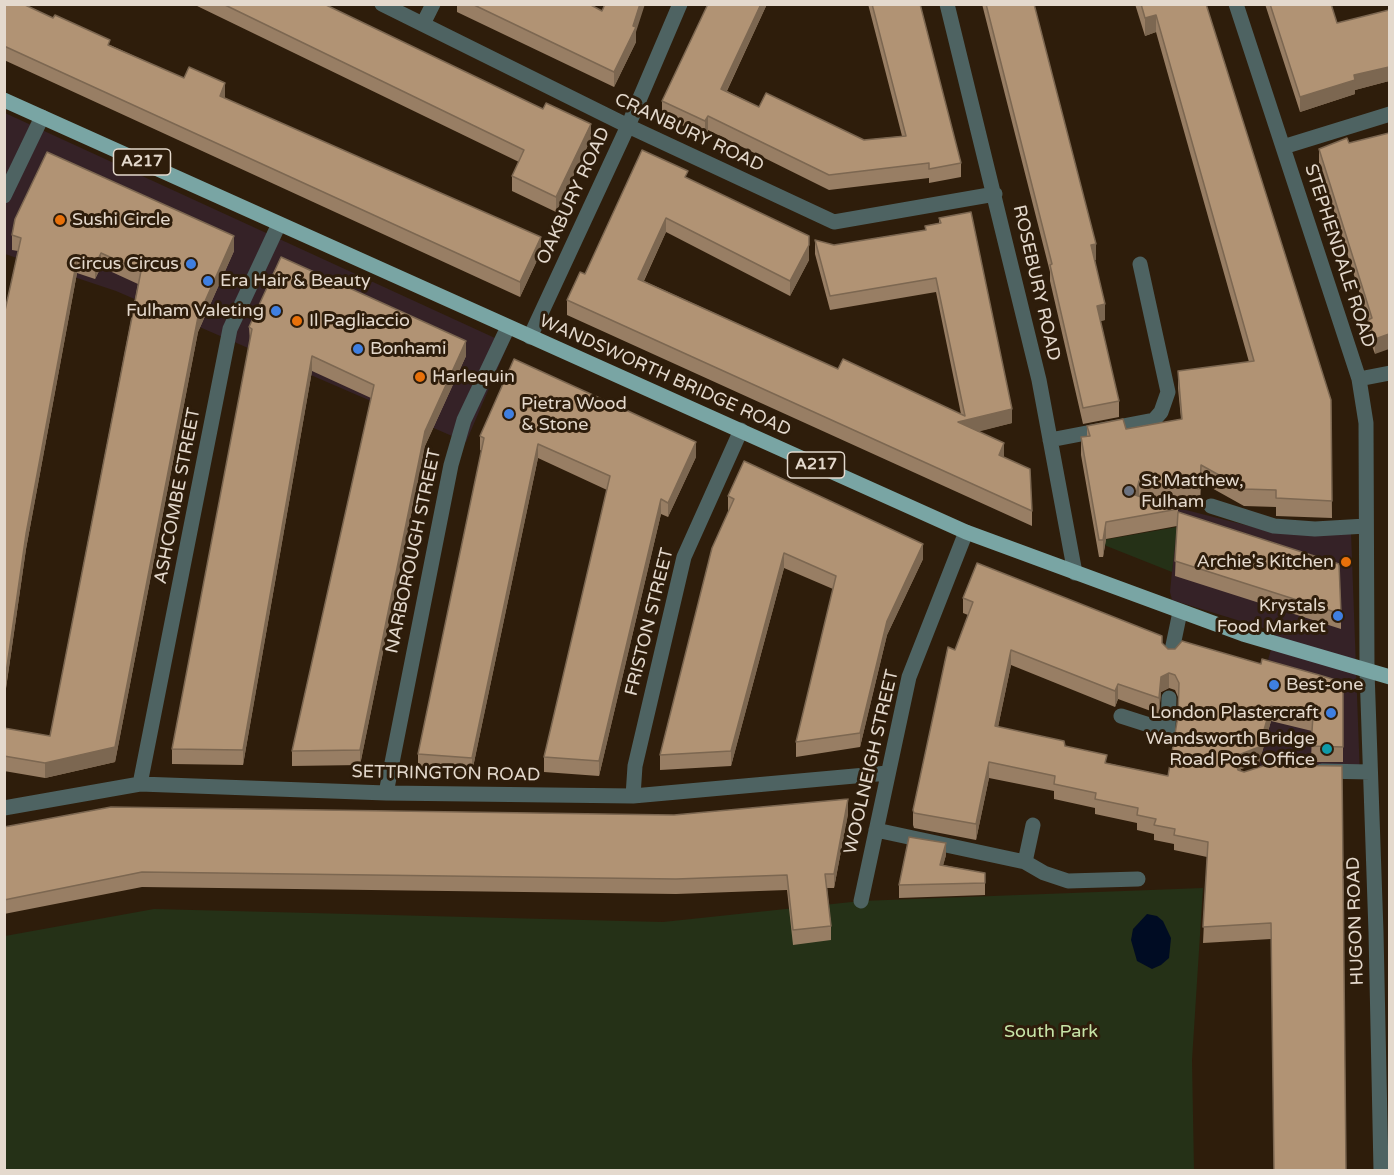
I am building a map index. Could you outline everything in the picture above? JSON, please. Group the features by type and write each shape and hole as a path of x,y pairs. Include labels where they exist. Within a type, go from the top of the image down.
{"main road":[{"name":"WANDSWORTH BRIDGE ROAD","path":"4,100 966,532 1243,634 1389,677"}],"street":[{"name":"CRANBURY ROAD","path":"382,4 628,126 834,222 995,194"},
{"path":"423,24 433,4"},
{"name":"OAKBURY ROAD","path":"530,337 628,126 680,4"},
{"name":"ROSEBURY ROAD","path":"947,4 1039,380 1075,573"},
{"name":"STEPHENDALE ROAD","path":"1236,4 1359,379 1366,423 1366,670"},
{"path":"1283,147 1389,114"},
{"path":"4,196 42,117"},
{"name":"ASHCOMBE STREET","path":"140,784 230,329 279,224"},
{"path":"1050,440 1155,420 1161,412 1168,392 1140,264"},
{"name":"NARBOROUGH STREET","path":"386,793 451,465 464,420 508,327"},
{"path":"1359,379 1389,373"},
{"name":"FRISTON STREET","path":"633,796 635,766 684,557 741,430"},
{"path":"1211,506 1274,526 1315,529 1366,526"},
{"name":"WOOLNEIGH STREET","path":"861,901 909,677 966,532"},
{"path":"1171,655 1180,612"},
{"name":"HUGON ROAD","path":"1366,670 1370,772 1383,934 1381,1170"},
{"path":"1121,716 1168,731 1169,698"},
{"path":"1311,771 1370,772"},
{"name":"SETTRINGTON ROAD","path":"4,808 140,784 386,793 633,796 888,773"},
{"path":"1025,862 1033,825"},
{"path":"876,830 1025,862 1044,873 1068,881 1137,879"}],"shaded area":[{"path":"5,113 508,344 466,442 116,291 5,254"},
{"path":"1178,508 1273,532 1351,532 1360,777 1265,775 1258,765 1239,761 1276,632 1172,600 1170,592"}],"green space":[{"path":"1177,527 1172,572 1104,545 1103,540"},
{"name":"South Park","path":"1203,888 1192,1060 1194,1170 5,1170 5,936 154,909 663,922 861,901"}],"water":[{"path":"1147,914 1157,916 1163,921 1171,938 1169,958 1152,969 1137,961 1131,940 1133,929"}],"building":[{"path":"4,4 23,4 53,18 55,15 110,40 108,45 184,78 189,67 225,83 220,96 541,237 520,282 4,46"},
{"path":"223,4 324,4 543,109 546,103 591,124 556,197 512,176 524,150"},
{"path":"472,4 589,4 602,11 605,4 640,4 633,26 636,27 614,72"},
{"path":"708,4 761,4 721,89 759,107 766,93 864,140 906,136 872,4 920,4 961,163 929,169 929,163 829,175 708,116 705,121 662,101"},
{"path":"986,4 1034,4 1096,244 1091,245 1105,304 1097,306 1119,401 1083,408 1050,265 1052,264"},
{"path":"1141,4 1206,4 1331,400 1332,501 1276,498 1276,490 1244,489 1201,465 1200,489 1139,481 1136,494 1132,494 1178,509 1106,522 1103,540 1099,540 1081,437 1090,436 1087,426 1123,419 1126,429 1182,419 1178,371 1254,361 1156,15 1145,18"},
{"path":"1270,4 1331,4 1337,23 1389,10 1389,67 1354,75 1355,80 1300,97"},
{"path":"1389,133 1389,334 1375,339 1368,320 1372,318 1319,149 1347,138 1349,143"},
{"path":"642,150 688,171 685,177 809,236 809,245 790,281 666,218 638,279 838,369 843,359 965,416 936,278 830,296 815,240 834,245 926,230 925,226 941,223 939,218 971,212 1012,409 958,422 1004,443 999,455 1030,469 1032,511 567,300 580,272 585,274"},
{"path":"47,152 234,236 198,317 115,747 45,763 4,756 4,728 50,736 141,271 101,253 95,265 77,259 26,534 4,687 4,315 21,238 12,235 15,219"},
{"path":"281,257 466,341 425,431 360,750 292,751 374,385 312,356 243,750 172,749 252,329 249,327"},
{"path":"514,359 696,442 668,503 661,499 599,761 544,757 610,476 538,444 472,758 418,754 484,438 480,436"},
{"path":"744,461 923,544 887,621 860,733 796,742 836,576 784,553 731,751 660,755 712,548 734,499 728,496"},
{"path":"1178,512 1339,564 1341,614 1175,561"},
{"path":"977,563 1162,636 1162,643 1168,649 1175,649 1182,641 1261,664 1262,659 1339,681 1343,686 1343,747 1311,746 1313,716 1271,706 1259,747 1241,754 1235,762 1238,770 1244,772 1266,765 1342,766 1346,1170 1274,1170 1271,923 1203,927 1208,842 1174,835 1175,829 1154,825 1156,819 1137,815 1138,808 1095,799 1096,793 1054,784 1055,776 989,762 976,824 914,813 948,647 955,650 973,602 963,598","holes":["1011,650 1115,691 1118,684 1159,698 1161,677 1169,673 1175,675 1179,683 1178,716 1168,776 1105,763 1107,755 1065,746 1064,741 995,726"]},
{"path":"848,799 834,874 825,874 831,926 793,930 787,875 676,879 142,872 4,900 4,827 111,807 674,815"},
{"path":"909,837 946,843 940,865 985,873 985,883 899,885"}],"place":[{"name":"Sushi Circle","path":"60,220"},
{"name":"Circus Circus","path":"191,264"},
{"name":"Era Hair & Beauty","path":"208,281"},
{"name":"Fulham Valeting","path":"276,311"},
{"name":"Il Pagliaccio","path":"297,321"},
{"name":"Bonhami","path":"358,349"},
{"name":"Harlequin","path":"420,377"},
{"name":"Pietra Wood & Stone","path":"509,414"},
{"name":"St Matthew, Fulham","path":"1129,491"},
{"name":"Archie's Kitchen","path":"1346,562"},
{"name":"Krystals Food Market","path":"1338,616"},
{"name":"Best-one","path":"1274,685"},
{"name":"London Plastercraft","path":"1331,713"},
{"name":"Wandsworth Bridge Road Post Office","path":"1327,749"}]}
